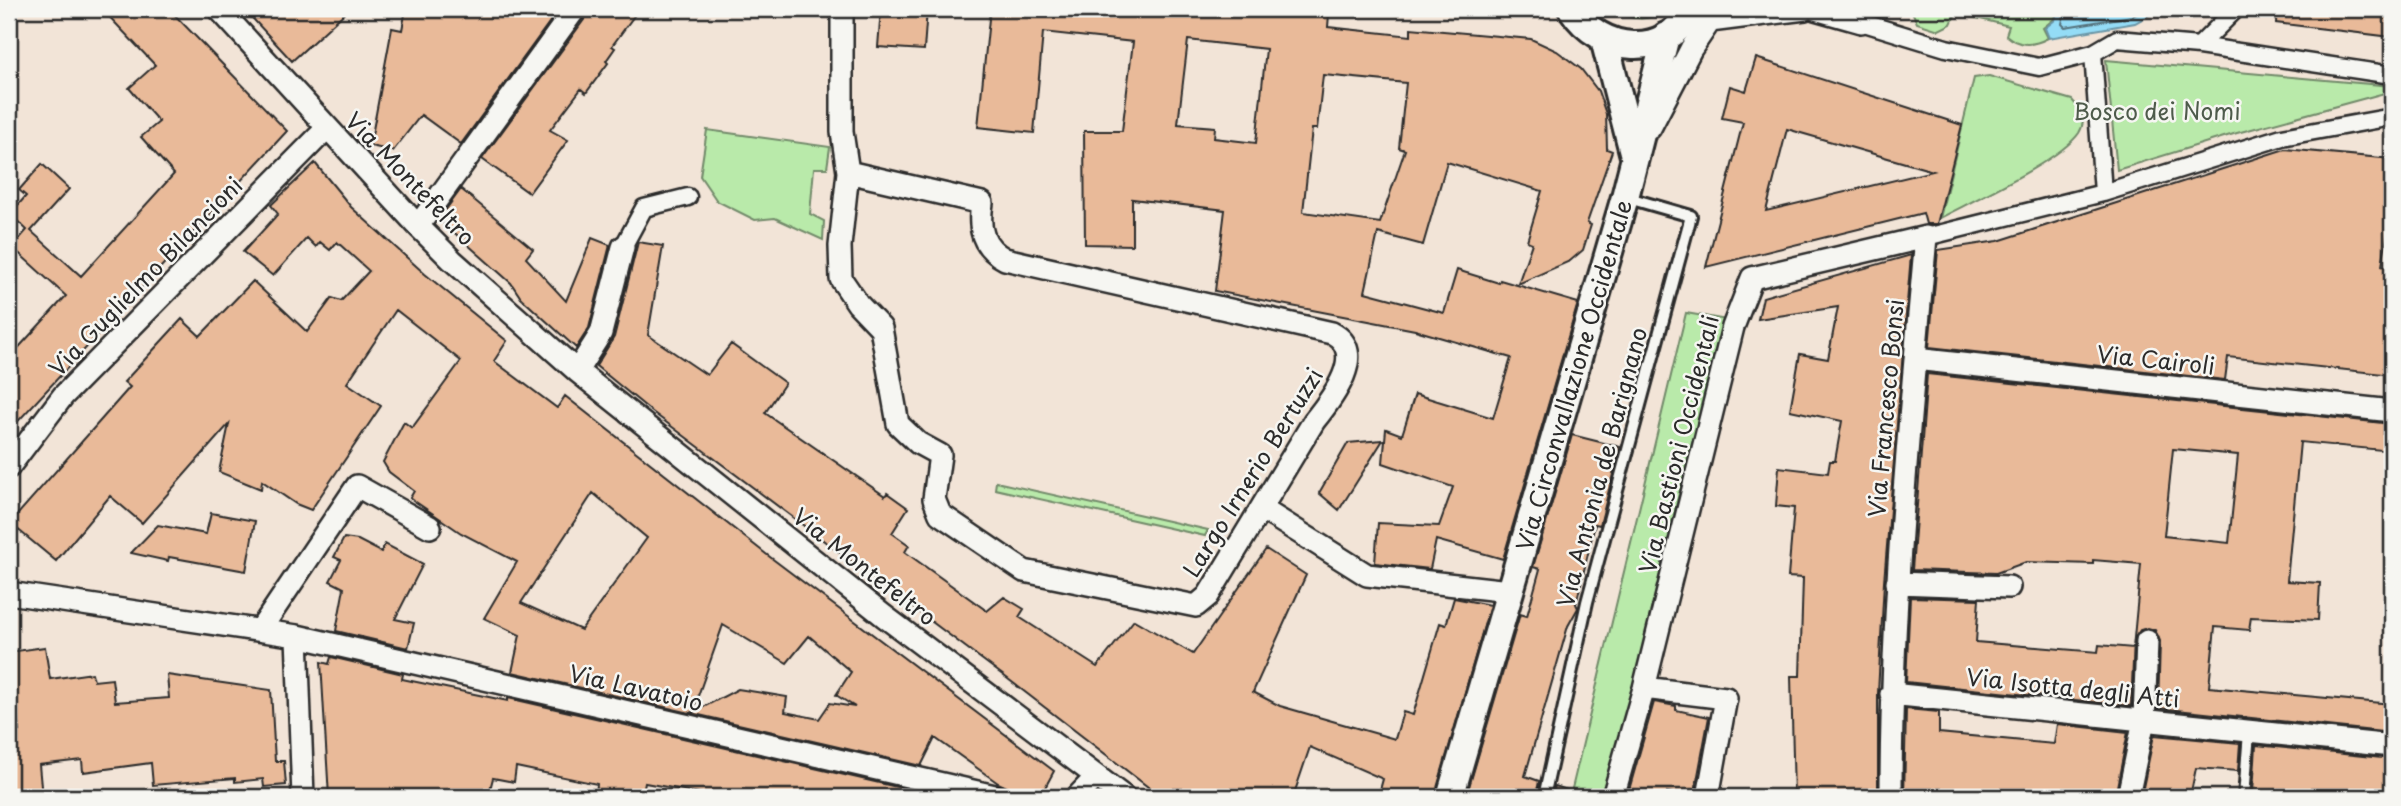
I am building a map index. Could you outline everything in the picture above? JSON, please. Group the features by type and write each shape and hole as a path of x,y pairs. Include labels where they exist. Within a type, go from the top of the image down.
{"street":[{"name":"Via Montefeltro","path":"219,9 418,226 452,260 577,371 884,616 1124,797"},
{"path":"418,226 575,9"},
{"name":"Largo Irnerio Bertuzzi","path":"842,9 842,132 848,172 840,246 841,279 858,304 881,328 898,424 918,443 940,455 934,499 940,514 1024,571 1196,606 1208,596 1328,402 1346,368 1348,348 1341,338 1332,333 1005,259 992,253 978,224 982,203 848,172"},
{"path":"1573,9 1591,31 1604,39 1636,45 1666,36 1696,14 1805,9"},
{"path":"1815,9 1945,48 2039,67 2092,53 2117,39 2199,46 2392,75"},
{"path":"2199,46 2236,9"},
{"name":"Via Circonvallazione Occidentale","path":"1635,158 1691,49 1696,14"},
{"name":"Via Circonvallazione Occidentale","path":"1450,797 1625,197 1666,36"},
{"name":"Via Circonvallazione Occidentale","path":"1604,39 1635,158"},
{"path":"2092,53 2103,193"},
{"path":"1926,237 2103,193 2282,137 2392,117"},
{"name":"Via Guglielmo Bilancioni","path":"9,467 63,396 327,128"},
{"path":"577,371 601,333 623,247 644,208 688,197"},
{"name":"Via Francesco Bonsi","path":"1891,797 1891,694 1897,583 1926,237"},
{"name":"Via Bastioni Occidentali","path":"1613,797 1644,688 1733,327 1752,278 1926,237"},
{"name":"Via Cairoli","path":"1915,359 2392,411"},
{"path":"260,630 357,486 430,527"},
{"path":"1262,509 1367,575 1509,591"},
{"path":"1897,583 2009,587"},
{"name":"Via Lavatoio","path":"9,593 297,636 999,797"},
{"path":"297,636 303,797"},
{"path":"2128,797 2144,720 2147,641"},
{"path":"1644,688 1726,698 1708,797"},
{"name":"Via Isotta degli Atti","path":"1891,694 2392,746"},
{"path":"1077,797 1096,777"}],"lane":[{"name":"Via Antonia de Barignano","path":"1544,797 1587,602 1691,216 1625,197"},
{"path":"2244,797 2249,732"}],"green space":[{"path":"1614,9 1666,9 1647,18 1633,18"},
{"path":"1911,9 2057,9 2054,19 2043,28 2048,38 2027,44 2016,42 2006,35 2009,26 1956,13 1951,24 1939,30 1917,23"},
{"name":"Bosco dei Nomi","path":"2106,60 2392,86 2392,91 2237,133 2117,170"},
{"path":"1989,76 2072,100 2082,115 2083,124 2069,144 2036,167 1940,218 1974,78"},
{"path":"707,130 830,147 827,168 814,168 810,214 824,221 823,240 775,218 755,220 717,201 700,176"},
{"path":"1686,313 1727,320 1678,498 1636,676 1603,797 1570,797"},
{"path":"996,482 1208,530 1205,536 995,489"}],"water":[{"path":"2058,9 2160,9 2135,23 2049,38 2045,28 2055,20"}],"building":[{"path":"102,9 169,9 287,131 9,431 9,358 66,296 12,247 27,230 10,214 26,196 19,190 42,164 69,189 31,231 81,276 174,174 141,137 159,122 129,88 155,65"},
{"path":"244,9 349,9 292,61"},
{"path":"406,9 559,9 461,144 421,115 393,151 370,146 392,28 402,30"},
{"path":"588,9 639,9 612,46 615,48 606,61 608,63 586,93 581,89 550,130 568,140 529,193 482,159 586,17"},
{"path":"881,9 927,9 924,50 878,47"},
{"path":"990,9 1280,9 1329,14 1328,27 1411,36 1411,28 1531,39 1557,51 1581,69 1598,91 1606,114 1607,149 1612,151 1587,223 1591,225 1583,250 1570,261 1518,284 1532,243 1527,241 1542,191 1447,162 1423,245 1378,233 1365,292 1444,313 1457,270 1578,303 1503,559 1436,540 1430,569 1375,563 1378,523 1439,526 1453,487 1383,463 1386,429 1402,435 1415,394 1493,418 1511,358 1415,330 1215,291 1225,210 1132,199 1132,245 1085,244 1084,131 1122,131 1133,42 1043,32 1034,133 978,127","holes":["1188,40 1266,49 1256,143 1214,138 1215,127 1178,124","1323,75 1406,83 1399,148 1405,150 1380,223 1303,212 1312,129 1317,129"]},
{"path":"2277,9 2392,9 2392,37 2276,23"},
{"path":"1756,58 1962,125 1937,224 1926,224 1923,213 1706,267 1743,122 1722,118 1730,86 1746,91","holes":["1787,129 1933,171 1766,211"]},
{"path":"2285,149 2392,159 2392,218 2382,266 2392,267 2392,375 2228,357 2225,380 1929,347 1938,250 1998,241"},
{"path":"315,163 351,207 425,274 507,341 494,361 557,408 565,396 766,554 1054,771 1040,797 1017,797 1007,787 935,738 921,766 512,672 520,635 484,618 517,562 461,533 410,498 414,491 389,472 383,462 404,422 412,428 461,361 396,310 347,383 381,406 311,510 296,504 262,481 261,489 219,472 229,424 142,523 110,496 56,561 10,523 130,387 124,382 182,319 200,336 253,281 307,332 332,298 341,301 369,271 337,242 330,250 320,242 316,247 307,238 273,276 243,252 278,214 271,205","holes":["593,493 647,538 581,630 521,603","723,625 787,663 809,636 851,672 836,695 855,707 830,703 819,719 785,712 787,697 738,689 692,713"]},
{"path":"461,189 533,249 526,258 566,301 592,238 610,245 589,328 576,348 521,298 511,283 439,219"},
{"path":"638,242 663,246 648,335 707,375 731,344 785,383 765,413 885,496 887,493 908,508 892,533 909,545 905,552 987,611 1004,597 1024,609 1019,617 1097,667 1134,620 1193,654 1266,549 1306,575 1253,692 1280,706 1395,739 1403,712 1413,715 1440,623 1446,625 1454,598 1490,605 1435,797 1378,797 1383,779 1310,747 1293,797 1161,797 651,411 596,366 614,337"},
{"path":"1911,255 1884,582 1878,693 1878,797 1794,797 1791,676 1800,676 1803,578 1788,577 1794,508 1776,506 1779,467 1828,473 1830,461 1835,461 1842,421 1790,410 1800,354 1828,359 1838,307 1758,319 1763,297"},
{"path":"1927,374 2392,424 2392,451 2300,442 2287,581 2320,583 2318,620 2251,617 2249,630 2215,627 2209,687 2392,704 2392,733 2158,708 2160,641 2155,630 2148,628 2140,630 2134,640 2131,706 1906,682 1910,597 1979,599 1976,642 2098,652 2099,645 2133,648 2141,564 2093,560 2093,564 2026,562 1996,573 1912,570","holes":["2173,449 2238,455 2229,543 2164,536"]},
{"path":"1572,435 1620,447 1600,525 1595,524 1576,604 1578,608 1568,626 1525,776 1539,781 1536,797 1466,797 1520,614 1527,616 1540,569 1533,567"},
{"path":"1383,440 1339,510 1319,493 1348,443"},
{"path":"211,513 255,521 246,571 169,557 168,561 131,553 158,525 206,534"},
{"path":"344,538 358,540 381,552 385,544 423,564 395,619 414,623 408,648 336,631 344,588 330,581 341,560 334,557"},
{"path":"45,647 50,679 92,673 94,681 112,679 115,702 169,698 167,675 271,690 275,761 284,761 286,785 264,787 263,779 235,782 235,778 153,785 151,763 83,772 82,760 39,765 42,797 9,797 9,732 19,731 9,652"},
{"path":"331,657 403,674 402,679 508,701 508,698 910,790 906,797 704,797 705,794 645,783 642,797 596,797 597,784 516,767 514,782 493,778 488,797 329,797 321,662 329,664"},
{"path":"1654,702 1709,717 1694,797 1667,792 1666,797 1627,797"},
{"path":"1906,709 1939,712 1939,733 2054,744 2057,724 2128,732 2115,797 2086,797 2087,791 2015,790 2015,795 1904,797"},
{"path":"2154,735 2240,743 2238,771 2196,768 2190,797 2141,797"},
{"path":"2256,745 2392,759 2392,797 2303,797 2253,792"},
{"path":"1555,786 1576,793 1575,797 1552,797"}]}
